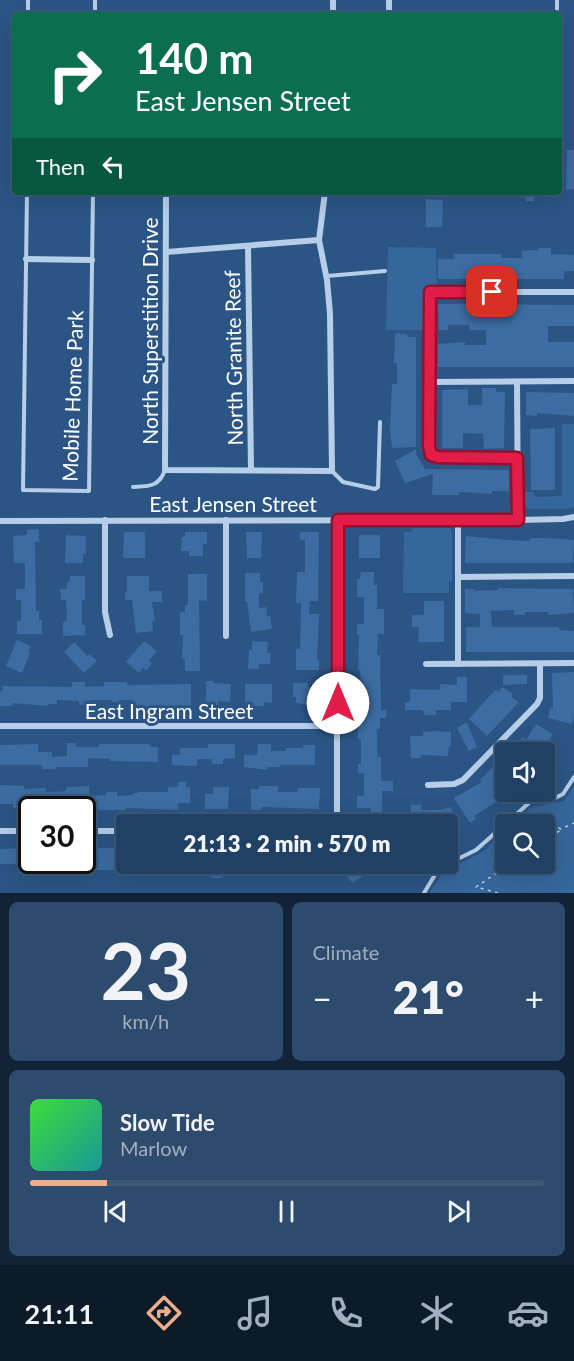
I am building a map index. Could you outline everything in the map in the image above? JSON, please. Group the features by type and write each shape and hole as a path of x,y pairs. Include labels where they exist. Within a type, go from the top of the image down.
{"street":[{"name":"North Superstition Drive","path":"165,470 166,195"},
{"path":"165,470 332,471 332,349 326,276 319,240 326,195"},
{"path":"166,252 319,240"},
{"name":"North Granite Reef","path":"248,246 251,470"},
{"path":"26,259 92,260"},
{"path":"517,458 431,455 430,292 574,292"},
{"path":"517,381 518,520"},
{"path":"429,382 574,381"},
{"name":"East Jensen Street","path":"0,521 518,520 574,517"},
{"path":"105,520 105,612 110,635"},
{"path":"226,520 226,636"},
{"path":"337,814 338,520"},
{"path":"458,520 458,664"},
{"path":"458,577 574,576"},
{"path":"426,664 574,663"},
{"path":"428,785 454,784 463,780 537,704 540,698 540,664"},
{"name":"East Ingram Street","path":"0,726 338,726"},
{"path":"0,831 18,831"},
{"path":"96,831 116,831"}],"lane":[{"name":"Mobile Home Park","path":"27,195 23,490 89,491 93,195"},
{"path":"326,276 385,271"},
{"path":"332,471 343,482 375,489 378,487 380,422"},
{"path":"133,487 153,486 162,479 165,470"},
{"path":"424,893 440,868 476,850 530,802 555,798 563,794 574,777"}],"path":[{"path":"555,834 574,823"},
{"path":"555,826 561,830"},
{"path":"495,874 476,887 498,893"}],"shaded area":[{"path":"388,247 436,248 437,287 426,296 425,330 386,330"},
{"path":"562,424 574,424 574,507 528,509 523,503 522,492 534,492 535,497 562,496"},
{"path":"413,528 450,528 452,533 452,581 449,581 449,593 403,593 404,532 411,532"},
{"path":"574,786 574,893 429,893 443,874 458,874 458,865 484,851 495,841 495,874 555,874 555,814 524,814 530,808 564,801"}],"building":[{"path":"567,150 574,150 574,189 566,190"},
{"path":"525,195 534,195 534,201 526,201"},
{"path":"426,199 443,200 442,227 426,227"},
{"path":"538,248 551,248 551,254 574,255 574,271 564,271 564,279 438,279 438,259 454,259 454,254 501,254 501,258 522,258 522,251 538,250"},
{"path":"438,304 574,305 574,326 548,326 548,342 574,342 574,367 438,367 438,344 465,342 465,345 486,345 486,330 470,330 469,325 448,325 448,330 439,330"},
{"path":"395,333 416,337 416,447 392,448 390,430 392,384 397,384 397,363 394,363"},
{"path":"482,388 496,388 496,392 505,392 504,448 484,449 483,434 468,433 463,434 463,448 442,448 442,390 468,389 468,405 482,405"},
{"path":"526,392 574,393 574,416 537,413 537,416 526,415"},
{"path":"555,428 555,490 531,490 530,429"},
{"path":"416,449 416,454 425,469 509,470 509,491 492,491 492,494 459,492 459,495 432,495 433,474 405,483 395,461"},
{"path":"39,529 39,542 35,542 36,611 39,611 39,620 42,620 42,634 17,634 17,621 21,621 21,600 16,600 16,589 25,589 25,563 14,563 13,536 27,535 27,530"},
{"path":"124,532 145,532 145,558 123,558"},
{"path":"185,532 207,532 207,544 203,544 203,556 189,556 189,551 181,551 182,537 185,537"},
{"path":"246,532 262,532 261,558 247,558"},
{"path":"300,532 319,532 318,601 310,601 309,614 319,614 317,660 319,660 319,670 296,670 296,649 300,649 301,603 296,603 297,572 305,572 305,540 300,540"},
{"path":"66,535 86,536 86,554 83,554 83,563 65,563"},
{"path":"359,535 380,535 380,558 359,558"},
{"path":"466,536 530,541 530,538 574,540 573,563 465,563"},
{"path":"361,572 374,572 374,585 377,585 377,609 384,609 384,634 378,634 377,655 380,655 381,710 386,710 386,718 380,718 380,729 377,729 377,750 378,757 381,757 381,781 393,781 393,791 382,791 382,814 371,814 371,808 357,808 357,796 364,796 364,773 358,773 358,764 361,764 361,739 358,739 357,695 362,695 360,670 358,670 357,624 364,624 364,597 357,597 357,579 360,579"},
{"path":"245,573 260,573 263,593 259,593 259,608 266,607 272,629 251,632 247,601 245,601"},
{"path":"188,574 207,574 207,601 199,600 200,671 185,671 185,659 182,659 183,635 180,635 180,612 185,612 185,605 188,605"},
{"path":"70,576 85,576 82,625 85,625 85,635 63,636 63,622 67,621 66,600 61,600 60,589 67,589"},
{"path":"127,576 149,576 149,591 162,591 162,602 152,602 155,621 152,622 153,631 136,633 132,600 125,600"},
{"path":"498,588 573,589 574,613 548,615 548,612 525,612 525,615 514,615 514,610 491,611 492,627 559,627 559,630 574,631 574,652 466,652 466,627 480,627 480,614 465,613 465,589 474,589 474,591 498,590"},
{"path":"424,601 444,601 444,642 418,642 419,627 412,627 412,615 424,615"},
{"path":"17,640 31,646 22,673 6,666"},
{"path":"144,641 157,651 149,661 152,663 146,671 143,668 139,673 126,662"},
{"path":"252,641 268,642 267,653 271,653 270,664 259,664 259,669 248,669 249,649 252,650"},
{"path":"74,642 87,656 90,654 97,661 84,673 64,652"},
{"path":"574,672 572,724 548,718 550,708 553,709 552,673"},
{"path":"503,675 527,675 527,684 503,685"},
{"path":"457,677 467,677 467,702 451,702 451,710 436,710 436,715 424,715 423,710 405,710 405,702 410,702 410,689 440,690 440,684 457,685"},
{"path":"206,681 231,684 230,702 218,701 218,707 206,707"},
{"path":"72,682 85,682 85,687 104,686 104,682 127,682 127,685 191,684 191,707 133,708 133,700 112,702 112,700 90,700 90,705 79,705 79,701 57,700 57,704 48,704 48,706 13,703 12,706 0,706 0,691 3,686 72,687"},
{"path":"293,683 308,683 308,687 320,687 320,707 296,703 296,697 293,697"},
{"path":"245,684 272,684 272,703 264,702 264,706 253,706 253,702 245,702"},
{"path":"502,687 513,694 511,697 519,702 487,736 469,719 495,690 499,692"},
{"path":"465,723 477,747 469,751 457,728"},
{"path":"536,724 553,734 548,742 518,742 523,737 526,740"},
{"path":"423,732 451,732 448,756 421,755 421,758 411,758 410,736 423,736"},
{"path":"67,743 76,743 76,747 99,747 99,744 150,744 150,747 158,747 158,762 88,758 88,767 42,769 42,765 0,765 0,745 38,744 38,752 52,752 52,757 67,756"},
{"path":"208,744 235,744 235,758 223,759 223,764 212,764 212,759 197,759 197,766 172,765 172,755 180,755 180,748 208,748"},
{"path":"258,744 271,744 271,751 286,751 286,748 315,745 315,765 280,765 280,767 267,767 267,770 244,767 244,755 257,755"},
{"path":"495,765 496,802 474,816 476,819 470,823 454,798 482,782 480,780"},
{"path":"178,782 186,782 186,787 190,787 190,803 178,803 178,810 126,808 126,810 96,810 96,796 90,796 106,795 106,792 117,792 117,796 133,795 138,792 168,792 168,787 178,787"},
{"path":"0,785 24,786 24,789 46,788 46,792 66,791 66,787 89,786 90,796 18,796 18,808 13,808 13,804 0,804"},
{"path":"259,786 278,786 278,792 297,792 298,788 320,788 319,809 262,807 262,810 251,810 251,789 259,789"},
{"path":"213,787 229,787 228,809 205,809 205,794 213,794"},
{"path":"411,805 421,805 421,810 440,810 451,807 453,814 411,814"},
{"path":"18,848 18,864 0,864 0,849"},
{"path":"96,848 116,848 116,870 96,870"},
{"path":"210,874 222,874 222,878 211,878"},
{"path":"346,874 366,874 352,883"}],"route":[{"path":"338,703 338,520 518,520 517,458 438,457 431,455 429,446 430,292 492,292"}]}
